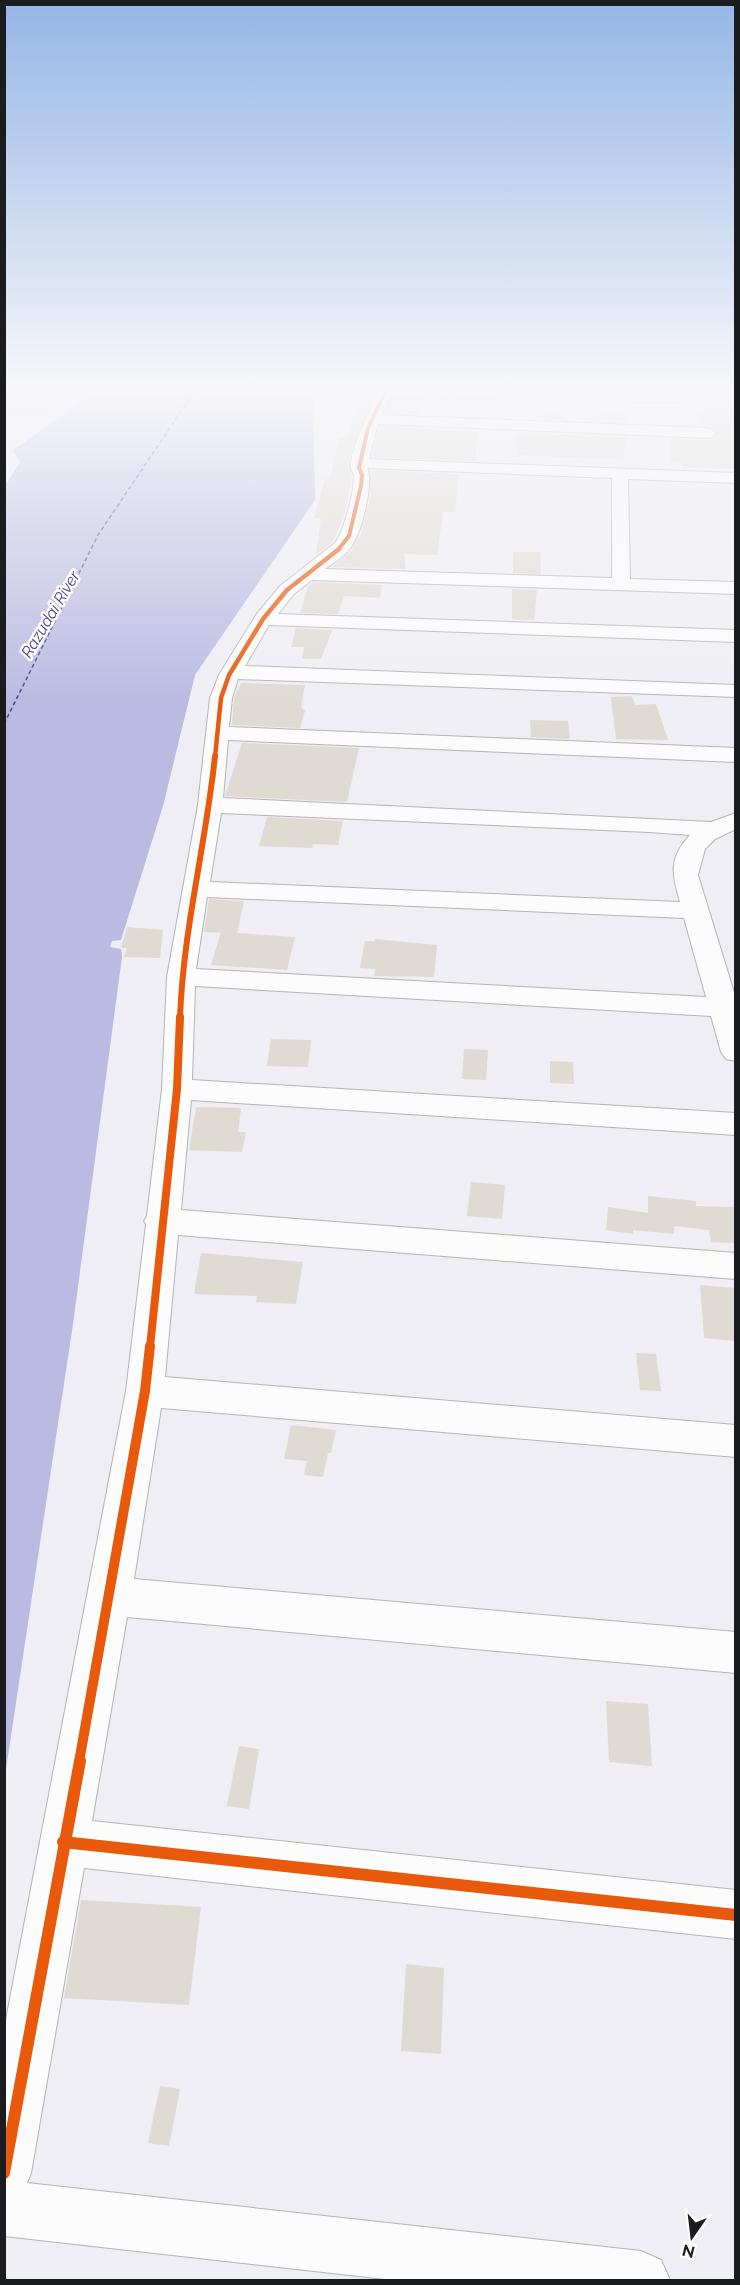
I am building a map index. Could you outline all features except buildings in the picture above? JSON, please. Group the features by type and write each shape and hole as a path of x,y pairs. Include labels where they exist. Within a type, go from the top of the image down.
{"street":[{"path":"4,2173 110,1596 145,1391 161,1221 177,1089 181,977 210,805 221,698 231,672 263,620 287,590 342,547 349,536 359,493"},
{"path":"620,493 621,584"},
{"path":"310,574 735,589"},
{"path":"263,620 735,636"},
{"path":"231,672 735,691"},
{"path":"218,733 735,756"},
{"path":"210,805 649,825 725,825"},
{"path":"725,825 702,837 690,849 685,875 695,911 729,1007 735,1052"},
{"path":"195,889 695,911"},
{"path":"181,977 729,1007"},
{"path":"177,1089 735,1124"},
{"path":"161,1221 735,1266"},
{"path":"145,1391 735,1441"},
{"path":"110,1596 735,1653"},
{"path":"63,1842 735,1915"},
{"path":"4,2208 641,2280"}],"water":[{"name":"Razudai River","path":"5,493 315,493 315,500 195,675 163,806 121,940 112,941 110,947 121,949 122,957 73,1324 5,1776"}],"ferry route":[{"path":"4,724 98,535 126,493"}],"cycle path":[{"path":"4,2173 110,1596 145,1391 177,1089 181,977 210,805 221,698 229,675 263,619 287,590 342,547 349,536 359,493"},
{"path":"63,1842 736,1915"}]}
